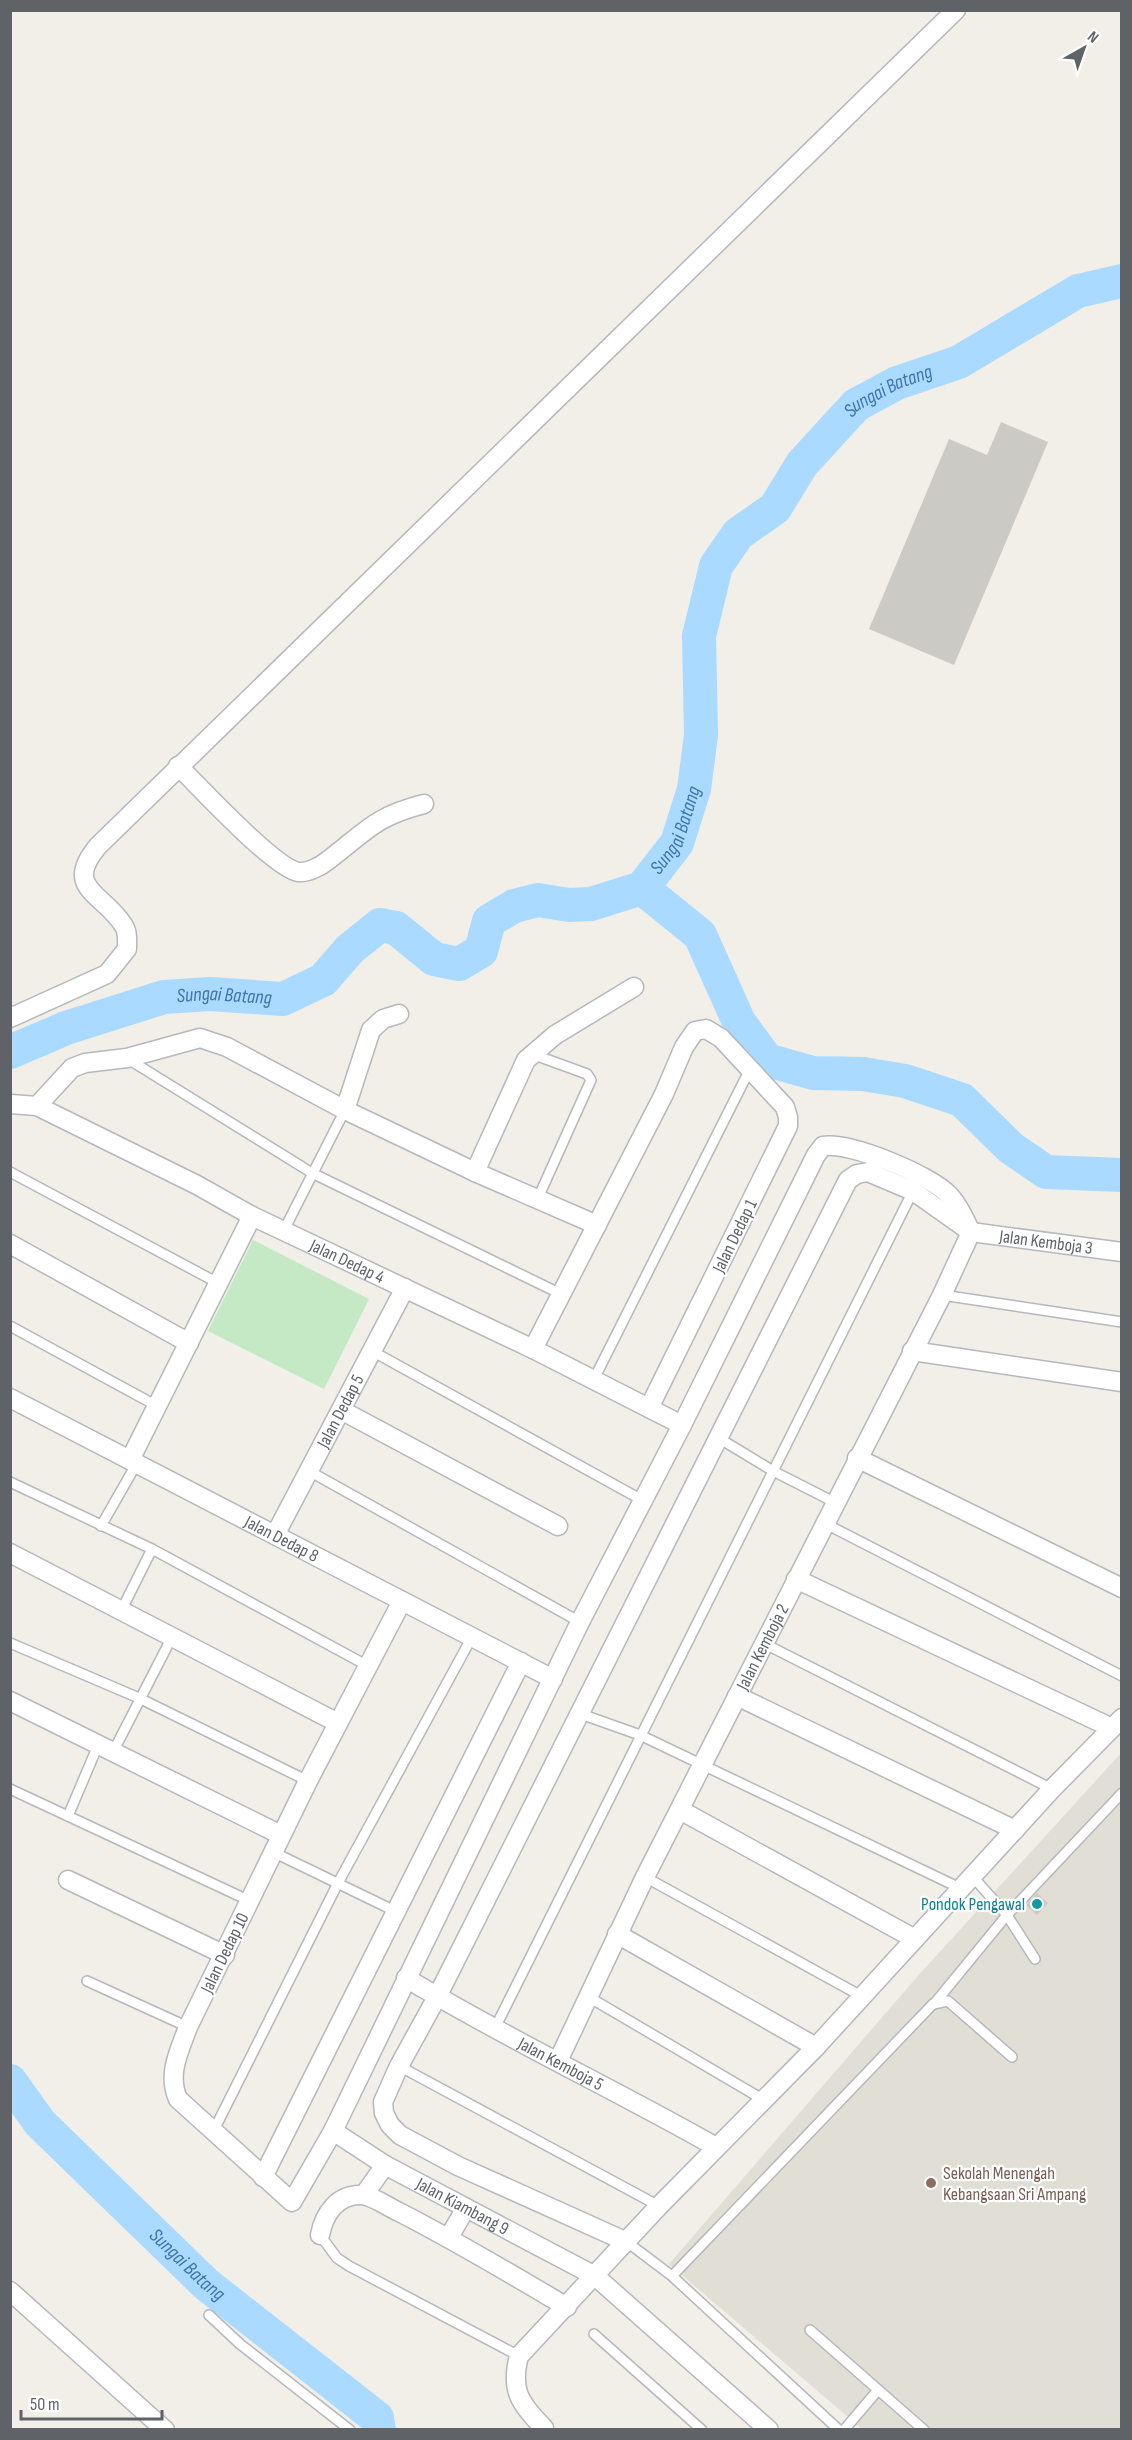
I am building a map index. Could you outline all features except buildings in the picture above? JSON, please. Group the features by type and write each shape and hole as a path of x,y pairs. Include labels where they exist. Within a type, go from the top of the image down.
{"street":[{"path":"10,1018 108,974 122,959 127,949 124,926 83,880 83,868 98,846 956,10"},
{"path":"178,766 260,845 284,866 298,872 315,869 326,863 380,818 424,804"},
{"path":"475,1172 522,1067 532,1054 589,1013 634,987"},
{"path":"345,1110 371,1030 383,1019 399,1014"},
{"name":"Jalan Dedap 1","path":"597,1225 692,1034 700,1028 713,1033 785,1107 788,1126 649,1408"},
{"path":"37,1106 72,1068 85,1063 127,1058 185,1040 200,1038 227,1047 345,1110 475,1172 597,1225 563,1295 533,1349"},
{"name":"Jalan Dedap 4","path":"10,1104 37,1106 197,1185 252,1216 533,1349 682,1425"},
{"path":"333,2131 580,1622 682,1425 816,1155 823,1146 836,1144 867,1153 918,1175 949,1195 971,1232"},
{"path":"627,2242 458,2166 400,2135 390,2125 384,2113 383,2102 399,2066 437,1997 717,1437 849,1180 857,1174 868,1172 913,1191 971,1232"},
{"path":"134,1462 157,1406 252,1216"},
{"name":"Jalan Kemboja 3","path":"971,1232 1122,1252"},
{"name":"Jalan Kemboja 2","path":"558,2061 645,1877 765,1644 834,1502 942,1295 971,1232"},
{"path":"10,1244 189,1343"},
{"name":"Jalan Dedap 5","path":"275,1535 405,1288"},
{"path":"912,1351 1122,1382"},
{"name":"Jalan Dedap 8","path":"10,1398 553,1679"},
{"path":"341,1410 558,1526"},
{"path":"857,1458 1122,1588"},
{"path":"10,1553 122,1609 338,1723"},
{"path":"543,2429 524,2409 517,2391 514,2374 519,2356 659,2206 816,2046 1052,1789 1117,1723 796,1579"},
{"name":"Jalan Dedap 10","path":"333,2131 292,2202 178,2099 174,2090 173,2067 188,2027 281,1835 402,1601"},
{"path":"263,2177 521,1662"},
{"path":"737,1696 1015,1830"},
{"path":"10,1701 281,1835"},
{"path":"680,1810 915,1939"},
{"path":"68,1880 225,1954"},
{"path":"617,1934 816,2046"},
{"name":"Jalan Kemboja 5","path":"406,1978 494,2030 558,2061 716,2147"},
{"name":"Jalan Kiambang 9","path":"333,2131 385,2165 595,2276 769,2430"},
{"path":"364,2195 385,2165"},
{"path":"320,2235 323,2220 332,2207 342,2199 364,2195 449,2237 567,2307"},
{"path":"449,2237 466,2208"},
{"path":"10,2291 165,2430"}],"lane":[{"path":"532,1054 587,1074 591,1080 538,1198"},
{"path":"127,1058 312,1173 563,1295"},
{"path":"593,1381 749,1071"},
{"path":"284,1230 345,1110"},
{"path":"10,1172 218,1283"},
{"path":"494,2030 913,1191"},
{"path":"942,1295 1122,1322"},
{"path":"10,1326 157,1406"},
{"path":"372,1351 642,1500"},
{"path":"717,1437 773,1471 834,1502"},
{"path":"101,1526 134,1462"},
{"path":"309,1471 580,1622"},
{"path":"10,1482 152,1549 368,1666"},
{"path":"824,1523 1122,1676"},
{"path":"122,1609 152,1549"},
{"path":"68,1816 106,1747 139,1698 172,1637"},
{"path":"214,2130 338,1883 472,1637"},
{"path":"10,1643 139,1698 308,1781"},
{"path":"765,1644 1052,1789"},
{"path":"578,1713 640,1735 967,1883 1007,1915 1035,1959"},
{"path":"10,1790 250,1901"},
{"path":"672,2276 933,2004 1007,1915 1122,1793"},
{"path":"273,1852 397,1912"},
{"path":"645,1877 862,1997"},
{"path":"87,1980 188,2027"},
{"path":"587,1996 764,2100"},
{"path":"933,2004 948,2001 1012,2057"},
{"path":"399,2066 659,2206"},
{"path":"320,2235 337,2258 349,2266 519,2356"},
{"path":"627,2242 672,2276 839,2430"},
{"path":"209,2315 240,2344 350,2430"},
{"path":"810,2330 924,2430"},
{"path":"594,2334 702,2430"},
{"path":"844,2430 878,2390"}],"shaded area":[{"name":"Sekolah Menengah Kebangsaan Sri Ampang","path":"1121,1753 1121,2429 862,2429 669,2264 916,1978"}],"green space":[{"path":"253,1240 369,1299 324,1389 208,1331"}],"waterway":[{"name":"Sungai Batang","path":"10,1052 66,1028 164,997 210,994 283,999 323,980 350,949 380,925 396,928 434,959 459,964 481,951 489,921 514,906 538,900 569,905 591,904 642,888 677,843 694,789 701,735 699,636 716,566 738,534 775,508 802,464 856,405 897,383 959,362 1078,291 1122,281"},
{"path":"642,888 700,935 739,1022 767,1060 813,1073 863,1074 905,1081 962,1100 1011,1148 1046,1172 1122,1175"},
{"name":"Sungai Batang","path":"10,2081 40,2123 206,2284 377,2418 379,2430"}],"place":[{"name":"Pondok Pengawal","path":"1037,1904"},
{"name":"Sekolah Menengah Kebangsaan Sri Ampang","path":"931,2183"}]}
